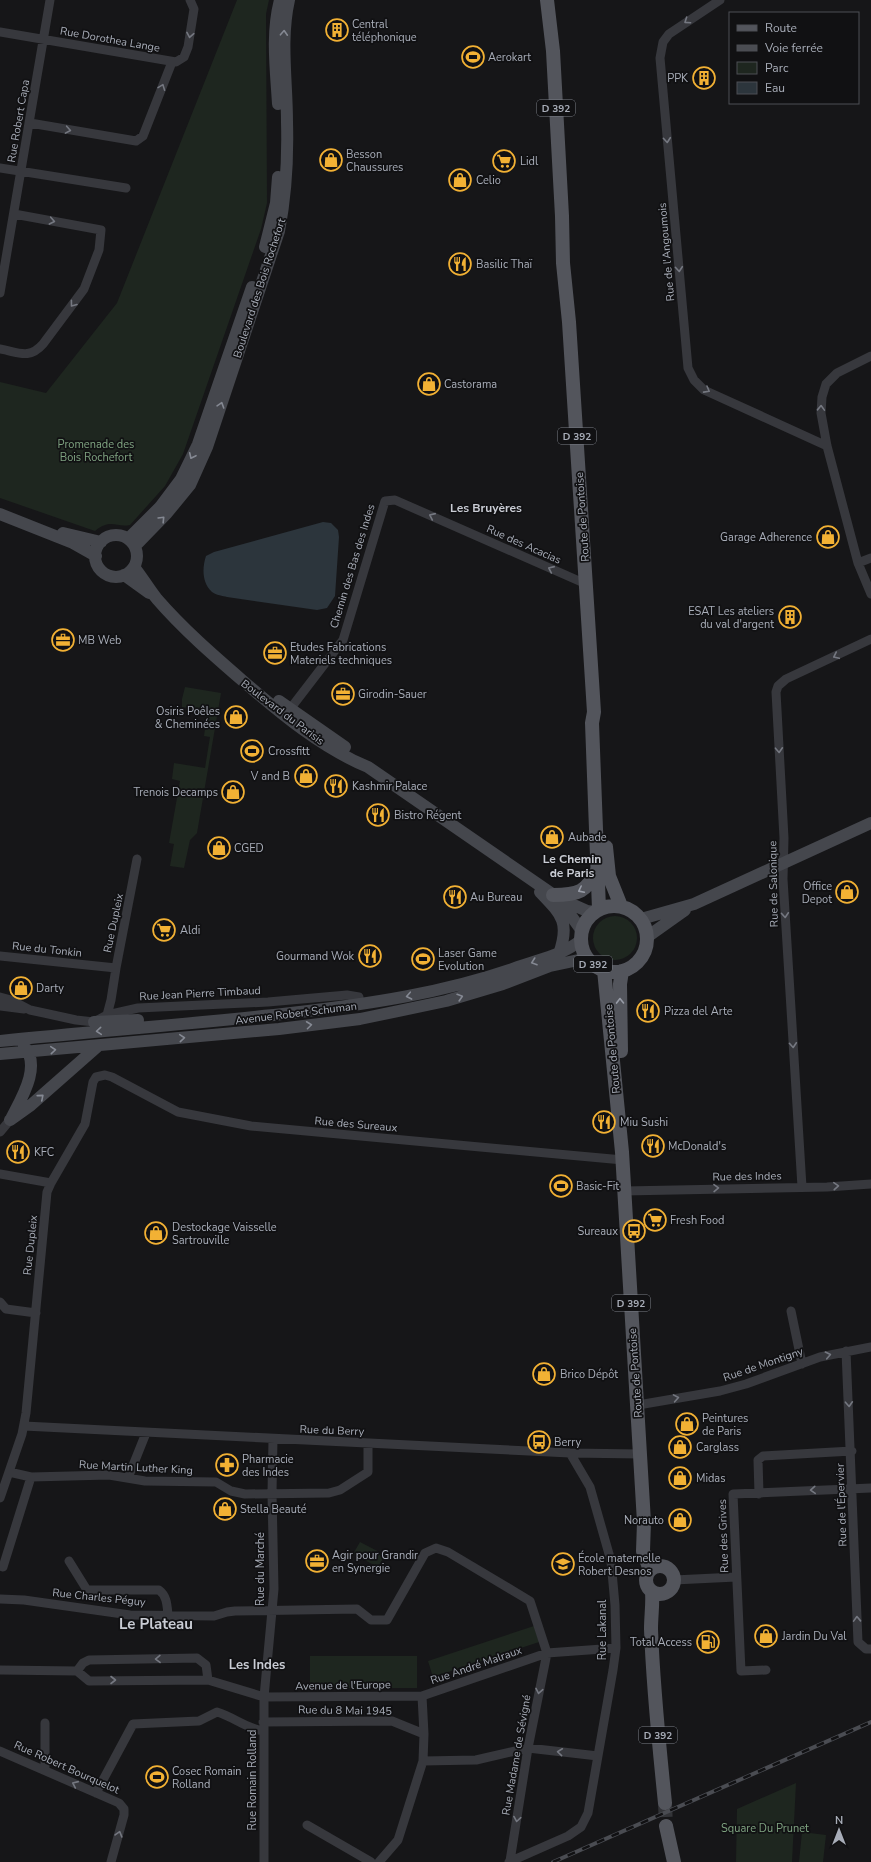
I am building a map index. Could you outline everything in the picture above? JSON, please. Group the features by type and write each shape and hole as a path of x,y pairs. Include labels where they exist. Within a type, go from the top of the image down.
{"main road":[{"name":"Route de Pontoise","path":"547,0 552,44 562,216 563,263 569,322 594,712 597,722 607,863 613,886 621,906"},
{"name":"Route de Pontoise","path":"594,712 592,723 598,868 597,911"},
{"path":"556,897 580,892 588,886 598,868"},
{"path":"582,935 589,917 597,911 606,907 621,906 632,911 641,919 646,928 647,937"},
{"name":"D 392","path":"582,935 588,958 604,970 622,971 636,963 643,956 647,937"},
{"name":"Route de Pontoise","path":"604,970 623,1156"},
{"name":"Route de Pontoise","path":"622,971 620,984 624,1191 638,1405 644,1522 643,1551 655,1568"},
{"path":"655,1568 669,1570 674,1580 670,1591 658,1593 648,1588 646,1576 655,1568"},
{"name":"D 392","path":"658,1593 653,1603 651,1627 664,1803"},
{"path":"667,1862 666,1826 674,1862"}],"street":[{"name":"Rue Robert Capa","path":"0,294 50,0"},
{"path":"30,123 136,141 143,136 172,62 182,59 187,52 194,9 190,0"},
{"name":"Boulevard des Bois Rochefort","path":"131,543 181,479 194,451 267,242 276,204 279,164 279,120 275,23 280,0"},
{"name":"Boulevard des Bois Rochefort","path":"131,543 167,513 190,485 207,447 279,231 285,199 287,122 284,34 288,0"},
{"name":"Rue de l'Angoumois","path":"720,0 669,34 663,42 660,58 688,368 694,380 704,390 827,446"},
{"name":"Rue Dorothea Lange","path":"0,32 172,62"},
{"path":"0,168 126,188"},
{"path":"0,349 30,354 36,351 43,344 84,289 99,250 101,230 14,214"},
{"path":"871,356 837,373 826,384 822,397 821,414 827,446 858,563 871,594"},
{"name":"Rue des Acacias","path":"385,500 394,500 586,584"},
{"name":"Chemin des Bas des Indes","path":"288,712 343,640 385,500"},
{"path":"0,514 72,543 96,556"},
{"path":"15,520 101,542"},
{"path":"114,535 131,543 137,556 134,567 124,575 118,576 107,574 99,567 96,556 98,546 101,542 114,535"},
{"path":"858,563 871,558"},
{"name":"Boulevard du Parisis","path":"134,567 157,598 195,639 222,664 288,712 319,740 356,762 368,767 556,897 587,911 597,911"},
{"name":"Boulevard du Parisis","path":"124,575 157,598"},
{"name":"Rue de Salonique","path":"802,1186 783,879 784,862 776,692 778,686 786,679 871,640"},
{"path":"641,919 694,904 871,823"},
{"name":"Rue Dupleix","path":"107,1015 137,860"},
{"path":"527,878 560,913 565,929 564,940 559,954"},
{"name":"Boulevard du Parisis","path":"556,897 582,935"},
{"path":"647,937 694,904"},
{"name":"Avenue Robert Schuman","path":"0,1040 239,1019 443,990 570,950 582,935"},
{"name":"Rue du Tonkin","path":"0,956 116,968"},
{"name":"Avenue Robert Schuman","path":"0,1054 98,1046 340,1021 446,1001 503,984 550,966 588,958"},
{"name":"Rue Jean Pierre Timbaud","path":"94,1022 107,1015 138,1008 268,1002 348,995 361,1001"},
{"path":"0,997 11,1000 30,1010"},
{"path":"340,1021 356,1014 361,1001"},
{"path":"0,1006 94,1022 184,1018 239,1019"},
{"path":"3,1128 28,1081 30,1071 30,1052 18,1039"},
{"path":"3,1128 98,1046"},
{"name":"Rue des Sureaux","path":"96,1077 105,1075 112,1077 178,1112 251,1126 623,1156"},
{"name":"Rue Dupleix","path":"0,1498 2,1485 9,1472 24,1426 47,1192 85,1124 93,1082 96,1077"},
{"path":"0,1174 51,1183"},
{"name":"Rue des Indes","path":"624,1191 871,1184"},
{"path":"0,1302 6,1308 36,1313"},
{"path":"791,1311 802,1364"},
{"name":"Rue de Montigny","path":"638,1405 720,1391 746,1384 820,1357 871,1346"},
{"name":"Rue de l'Épervier","path":"846,1351 852,1451 858,1642 866,1649 871,1649"},
{"name":"Rue du Berry","path":"24,1426 273,1440 570,1453 640,1454"},
{"path":"128,1478 146,1433"},
{"name":"Rue du Marché","path":"264,1698 274,1589 272,1493 273,1440"},
{"path":"272,1493 329,1493 340,1490 368,1472 368,1443"},
{"path":"759,1494 758,1460 763,1456 852,1451"},
{"name":"Rue Lakanal","path":"509,1862 568,1836 581,1827 588,1813 616,1648 615,1605 611,1561 590,1486 570,1453"},
{"name":"Rue Martin Luther King","path":"9,1472 31,1477 109,1475 144,1481 216,1482 232,1491 272,1493"},
{"path":"0,1566 3,1567 31,1477"},
{"name":"Rue des Grives","path":"766,1670 741,1671 732,1494 871,1488"},
{"name":"Rue Charles Péguy","path":"0,1599 24,1600 130,1615 219,1616 227,1612 357,1609 371,1620 387,1620 425,1553 436,1548 448,1552 530,1601 547,1653"},
{"path":"69,1561 88,1590 159,1590 164,1594 166,1599 168,1615"},
{"path":"674,1580 736,1577"},
{"name":"Rue André Malraux","path":"379,1862 398,1840 423,1761 424,1734 422,1696 547,1653 616,1648"},
{"name":"Rue Madame de Sévigné","path":"509,1862 528,1748 547,1653"},
{"path":"0,1670 77,1671 89,1681 208,1680 206,1665 197,1658 89,1660 83,1663 77,1671"},
{"name":"Avenue de l'Europe","path":"208,1680 264,1698 422,1696"},
{"name":"Rue Romain Rolland","path":"264,1698 264,1862"},
{"name":"Rue du 8 Mai 1945","path":"96,1793 133,1724 199,1721 212,1716 216,1712 226,1715 251,1729 263,1727 392,1721 424,1734"},
{"path":"45,1723 45,1770"},
{"path":"423,1761 476,1760 528,1748 598,1756"},
{"name":"Rue Robert Bourquelot","path":"0,1751 119,1803 122,1807 124,1815 111,1862"},
{"path":"307,1825 371,1862"}],"green space":[{"name":"Promenade des Bois Rochefort","path":"237,0 269,0 266,14 267,203 261,229 183,454 165,486 130,525 125,526 109,524 95,531 0,498 0,382 46,393 117,303"},
{"path":"185,687 221,693 197,833 190,840 184,868 170,866 174,844 169,843 180,781 172,779 174,763 205,768 210,737 204,736 207,714 202,710 182,707"},
{"path":"611,916 619,916 631,922 637,934 637,942 631,954 619,960 611,960 599,954 593,942 593,934 599,922"},
{"path":"360,1542 385,1555 378,1567 353,1554"},
{"path":"534,1626 539,1642 433,1677 428,1661"},
{"path":"310,1656 417,1656 417,1688 310,1688"},
{"name":"Square Du Prunet","path":"796,1783 792,1862 736,1862 737,1809"},
{"path":"802,1832 826,1835 823,1862 799,1862"}],"water":[{"path":"323,522 331,523 338,530 339,537 335,596 327,608 317,610 227,597 212,592 206,584 204,565 206,556 214,552"}],"tunnel":[{"path":"665,1803 666,1826"}],"railway":[{"path":"553,1862 871,1722"}],"place":[{"name":"Central téléphonique","path":"337,30"},
{"name":"Aerokart","path":"473,57"},
{"name":"PPK","path":"704,78"},
{"name":"Besson Chaussures","path":"331,160"},
{"name":"Lidl","path":"504,161"},
{"name":"Celio","path":"460,180"},
{"name":"Basilic Thaï","path":"460,264"},
{"name":"Castorama","path":"429,384"},
{"name":"Garage Adherence","path":"828,537"},
{"name":"ESAT Les ateliers du val d'argent","path":"790,617"},
{"name":"MB Web","path":"63,640"},
{"name":"Etudes Fabrications Materiels techniques","path":"275,653"},
{"name":"Girodin-Sauer","path":"343,694"},
{"name":"Osiris Poêles & Cheminées","path":"236,717"},
{"name":"Crossfitt","path":"252,751"},
{"name":"V and B","path":"306,776"},
{"name":"Kashmir Palace","path":"336,786"},
{"name":"Trenois Decamps","path":"233,792"},
{"name":"Bistro Régent","path":"378,815"},
{"name":"Aubade","path":"552,837"},
{"name":"CGED","path":"219,848"},
{"name":"Office Depot","path":"847,892"},
{"name":"Au Bureau","path":"455,897"},
{"name":"Aldi","path":"164,930"},
{"name":"Gourmand Wok","path":"370,956"},
{"name":"Laser Game Evolution","path":"423,959"},
{"name":"Darty","path":"21,988"},
{"name":"Pizza del Arte","path":"648,1011"},
{"name":"Miu Sushi","path":"604,1122"},
{"name":"McDonald's","path":"653,1146"},
{"name":"KFC","path":"18,1152"},
{"name":"Basic-Fit","path":"561,1186"},
{"name":"Fresh Food","path":"655,1220"},
{"name":"Sureaux","path":"634,1231"},
{"name":"Destockage Vaisselle Sartrouville","path":"156,1233"},
{"name":"Brico Dépôt","path":"544,1374"},
{"name":"Peintures de Paris","path":"687,1424"},
{"name":"Berry","path":"539,1442"},
{"name":"Carglass","path":"680,1447"},
{"name":"Pharmacie des Indes","path":"227,1465"},
{"name":"Midas","path":"680,1478"},
{"name":"Stella Beauté","path":"225,1509"},
{"name":"Norauto","path":"680,1520"},
{"name":"Agir pour Grandir en Synergie","path":"317,1561"},
{"name":"École maternelle Robert Desnos","path":"563,1564"},
{"name":"Jardin Du Val","path":"766,1636"},
{"name":"Total Access","path":"708,1642"},
{"name":"Cosec Romain Rolland","path":"157,1777"}],"district":[{"name":"Les Bruyères","path":"486,508"},
{"name":"Le Chemin de Paris","path":"572,866"},
{"name":"Le Plateau","path":"156,1624"},
{"name":"Les Indes","path":"257,1664"}]}
